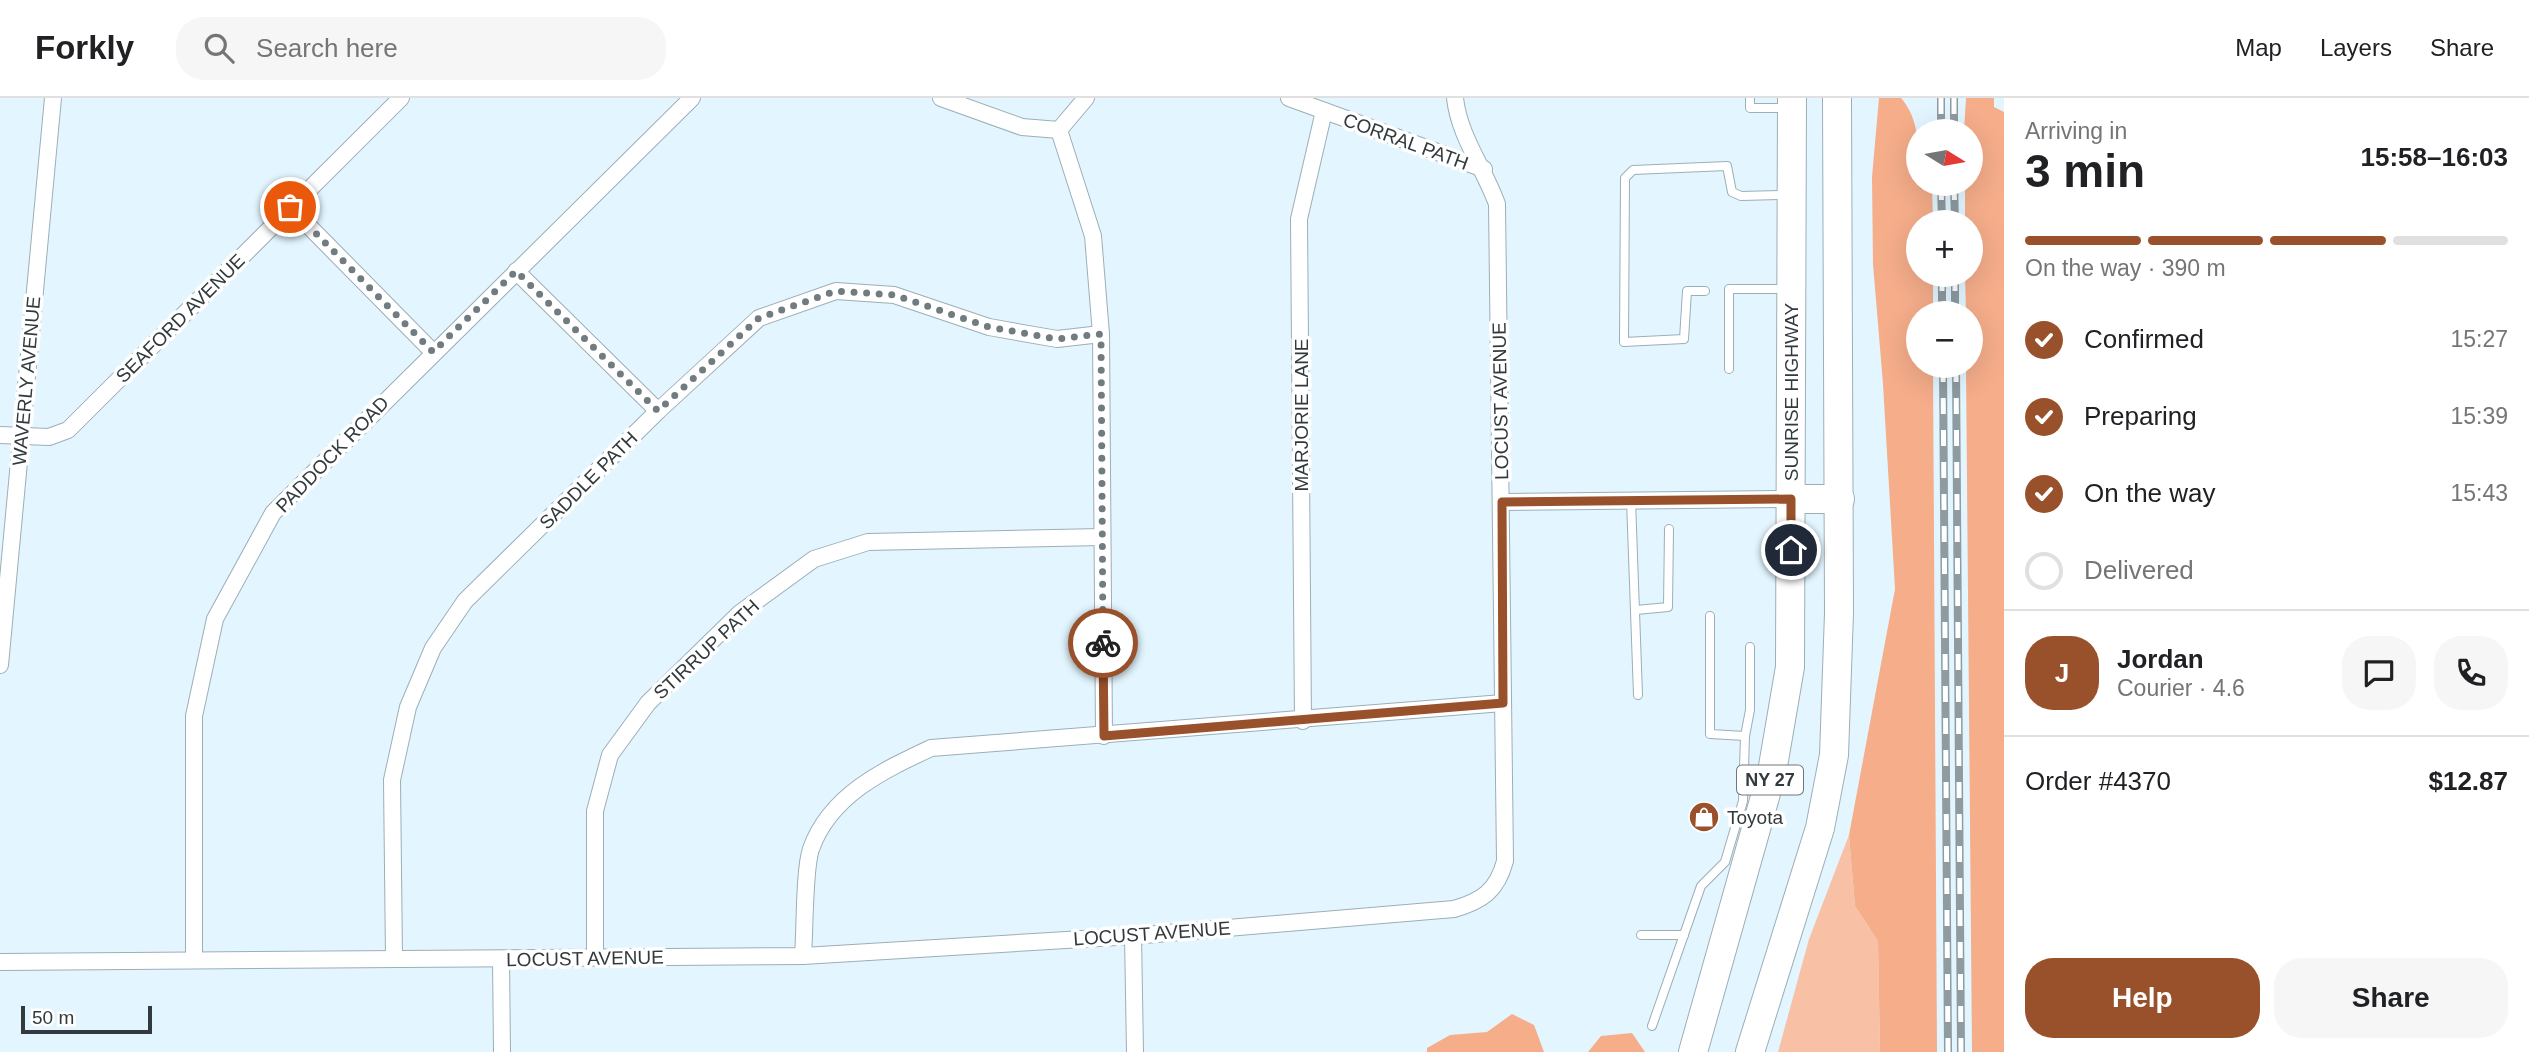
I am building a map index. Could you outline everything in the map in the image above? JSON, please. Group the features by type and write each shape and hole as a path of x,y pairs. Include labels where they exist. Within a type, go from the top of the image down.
{"highway":[{"name":"NY 27","path":"1750,1052 1820,828 1834,755 1840,499 1837,98"},
{"name":"SUNRISE HIGHWAY","path":"1693,1052 1736,859 1749,818 1772,772 1790,667 1792,103"},
{"path":"1791,499 1840,499"},
{"path":"1769,1052 1782,956"}],"street":[{"name":"WAVERLY AVENUE","path":"0,665 53,98"},
{"name":"SEAFORD AVENUE","path":"0,435 49,437 68,429 401,98"},
{"name":"PADDOCK ROAD","path":"194,960 194,716 215,619 273,513 692,98"},
{"path":"941,98 1022,127 1059,130"},
{"path":"1059,130 1086,98"},
{"name":"CORRAL PATH","path":"1289,98 1484,169"},
{"name":"LOCUST AVENUE","path":"0,962 803,956 1133,936 1454,909 1480,902 1500,881 1505,861 1497,204 1484,169 1458,124 1455,98"},
{"name":"MARJORIE LANE","path":"1303,721 1299,219 1324,111"},
{"path":"1059,130 1093,236 1101,334 1104,736"},
{"path":"290,207 433,352"},
{"path":"516,271 658,411"},
{"name":"SADDLE PATH","path":"394,959 392,780 408,707 433,648 466,601 658,411 759,318 836,291 894,295 989,327 1057,339 1101,334"},
{"path":"1502,502 1791,499"},
{"name":"STIRRUP PATH","path":"595,957 595,811 610,755 648,702 740,613 814,559 868,542 1102,537"},
{"path":"803,956 811,849 834,811 869,777 931,748 1303,721 1503,703"},
{"path":"1133,936 1135,1052"},
{"path":"501,960 502,1052"}],"lane":[{"path":"1750,98 1750,108 1792,103"},
{"path":"1705,291 1687,291 1684,340 1624,342 1625,178 1633,170 1727,166 1732,192 1741,196 1792,195"},
{"path":"1729,369 1729,289 1792,289"},
{"path":"1631,500 1638,695"},
{"path":"1636,610 1668,607 1669,530"},
{"path":"1710,616 1710,734 1745,736"},
{"path":"1749,818 1743,801 1745,736 1750,710 1750,647"},
{"path":"1652,1026 1701,886 1724,862 1736,859"},
{"path":"1641,935 1684,935"}],"shaded area":[{"path":"1879,98 1901,98 1914,119 1906,119 1906,196 1932,196 1933,210 1906,210 1906,287 1933,287 1933,301 1906,301 1906,378 1933,378 1937,1052 1880,1052 1878,941 1855,906 1849,835 1895,589 1873,264 1872,177"},
{"path":"1966,98 1994,98 1994,107 2004,112 2004,1052 1972,1052 1966,378 1983,378 1983,301 1966,301 1965,287 1983,287 1983,210 1965,210 1965,196 1983,196 1983,119 1965,119"},
{"path":"1849,835 1855,906 1878,941 1880,1052 1778,1052 1809,939"},
{"path":"1512,1014 1534,1025 1544,1052 1427,1052 1427,1048 1450,1035 1487,1032"},
{"path":"1632,1033 1645,1052 1588,1052 1601,1036"}],"railway":[{"path":"1941,98 1941,119"},
{"path":"1954,98 1954,119"},
{"path":"1941,196 1942,210"},
{"path":"1954,196 1955,210"},
{"path":"1942,287 1942,301"},
{"path":"1955,287 1955,301"},
{"path":"1943,378 1948,1052"},
{"path":"1956,378 1961,1052"}],"way so far":[{"path":"290,207 433,352 516,271 658,411 759,318 836,291 894,295 989,327 1057,339 1101,334 1103,643"}],"place":[{"name":"Toyota","path":"1704,817"}],"route":[{"path":"1103,643 1104,736 1503,703 1502,502 1791,499 1791,550"}]}
